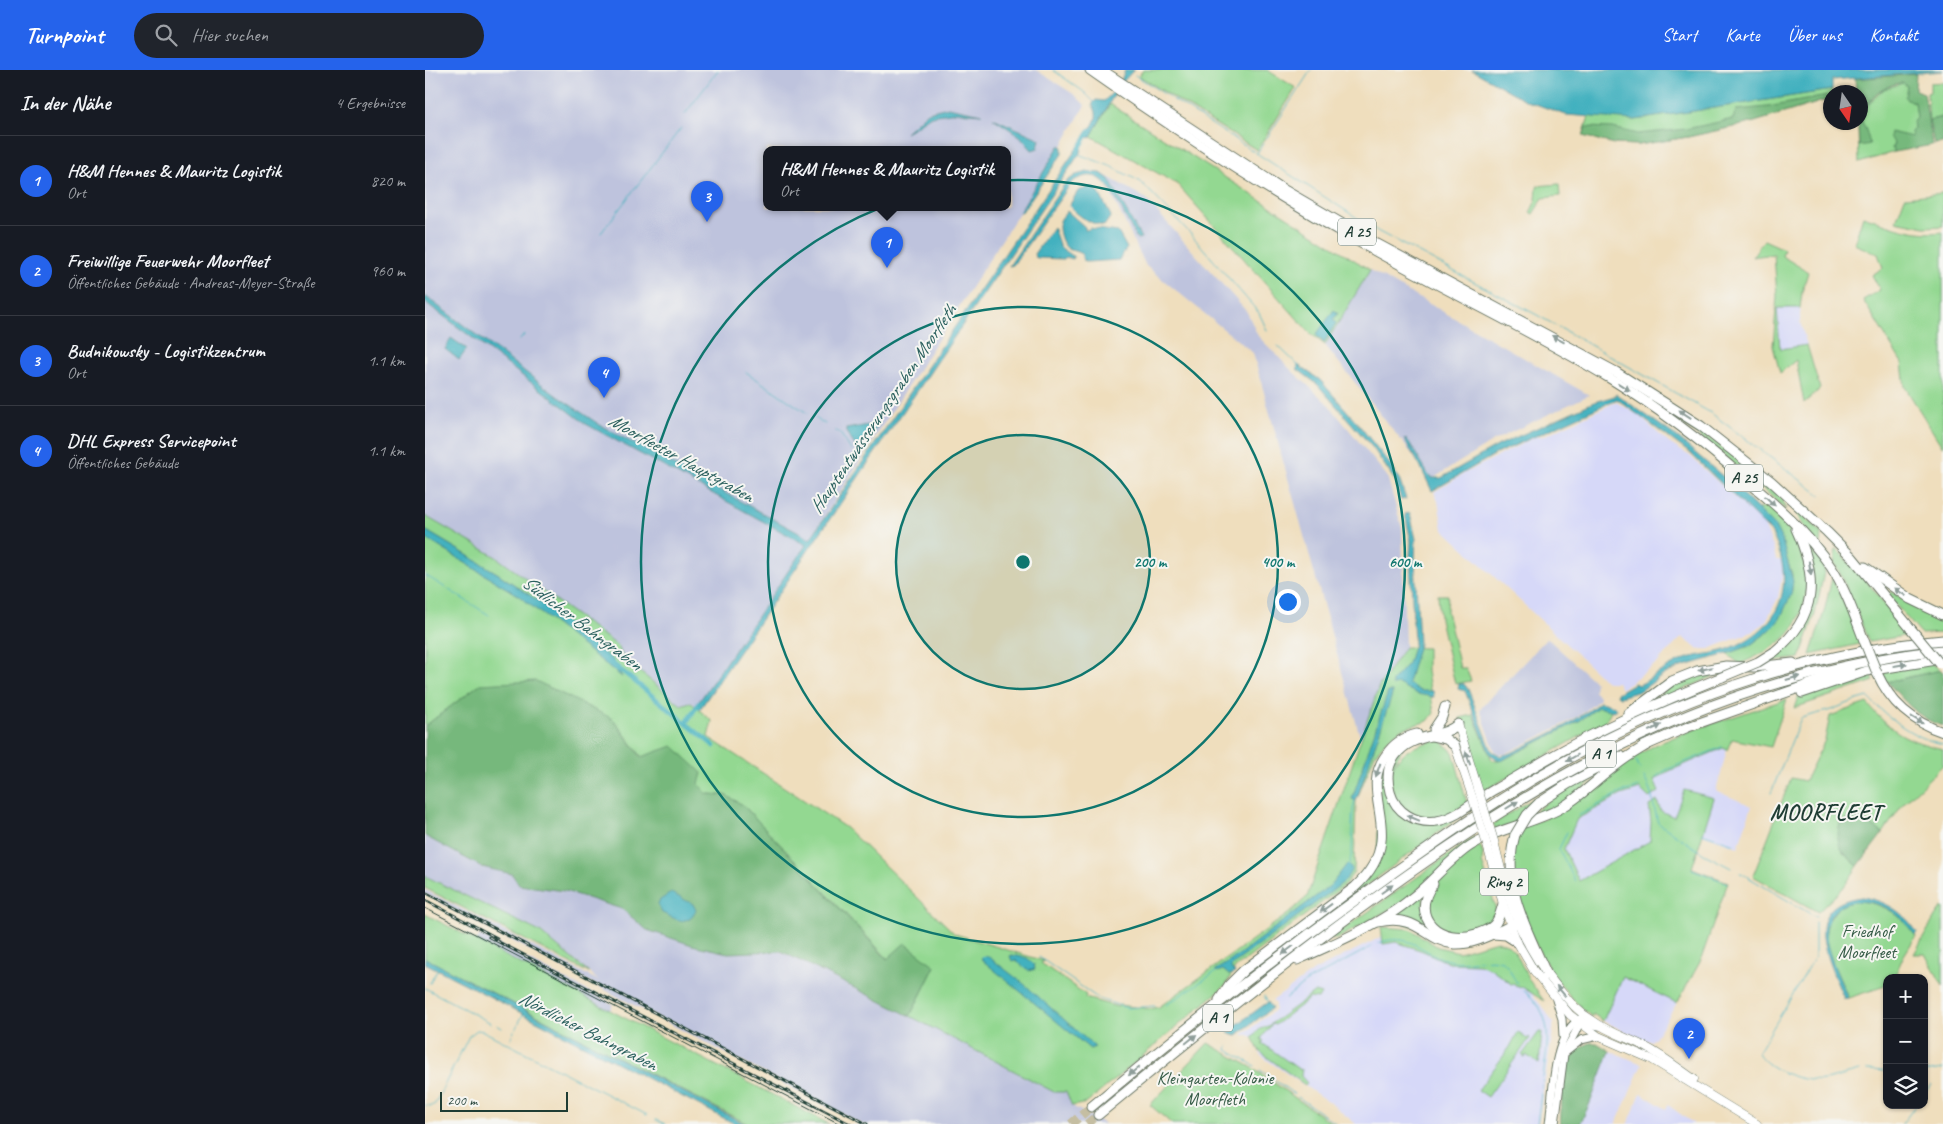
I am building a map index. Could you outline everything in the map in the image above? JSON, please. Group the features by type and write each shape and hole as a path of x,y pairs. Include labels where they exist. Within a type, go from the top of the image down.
{"highway":[{"name":"A 25","path":"1090,70 1119,86 1286,191 1370,240 1543,331 1647,389 1724,443 1771,482 1853,558"},
{"name":"A 25","path":"1102,70 1119,86 1283,197 1369,248 1582,362 1639,398 1693,436 1756,488 1793,522"},
{"path":"1793,522 1824,557 1835,573 1885,690 1900,708 1919,722 1943,732"},
{"path":"1445,707 1442,718 1432,732 1405,746 1394,756 1389,770 1389,787 1392,798 1408,816 1422,821 1443,820 1457,814 1558,753 1613,724 1758,662 1774,652 1786,642 1798,627 1807,609 1811,587 1807,554 1793,522"},
{"path":"1853,558 1898,591 1922,606 1943,615"},
{"path":"1853,558 1942,664"},
{"name":"A 1","path":"1091,1107 1213,1008 1327,920 1423,851 1534,780 1585,750 1631,728 1719,691 1761,677 1823,660 1876,649 1943,640"},
{"name":"A 1","path":"1098,1114 1283,966 1384,891 1477,827 1576,767 1662,725 1730,698 1793,678 1878,659 1943,650"},
{"path":"1547,975 1526,929 1512,882 1510,858 1515,835 1524,820 1539,803 1568,784 1650,743 1878,659"},
{"path":"1613,724 1672,682 1697,671 1726,666 1770,666 1823,660"},
{"path":"1748,707 1814,690 1867,671 1942,664"},
{"path":"1213,1008 1229,985 1244,970 1355,887 1367,874 1379,852 1382,837 1375,787 1378,769 1382,760 1394,745 1412,735 1452,728 1458,724"},
{"path":"1432,732 1455,746"},
{"path":"1283,966 1369,925 1405,903 1469,847 1488,836 1547,814 1569,802 1618,763 1650,743"},
{"path":"1423,851 1506,784"},
{"path":"1447,865 1429,889 1425,903 1426,916 1436,930 1455,937 1463,937 1486,930 1495,924 1503,904"},
{"path":"1369,925 1388,920 1402,921 1413,924 1444,942 1455,944 1469,942 1493,934 1514,924"},
{"path":"1493,934 1506,936 1517,942"}],"main road":[{"name":"Ring 2","path":"1458,724 1475,794 1514,924 1517,942 1534,971 1557,1000 1579,1022 1598,1036 1645,1056 1709,1092"},
{"name":"Ring 2","path":"1455,746 1475,794"},
{"name":"Ring 2","path":"1490,843 1503,904 1536,960 1575,1007 1602,1027 1653,1051 1757,1124"},
{"path":"1557,1000 1563,1025 1563,1039"},
{"path":"1555,1124 1564,1054 1579,1022 1575,1007"},
{"path":"1549,1124 1557,1059 1569,1027 1579,1022 1602,1027"},
{"path":"1564,1054 1581,1040 1598,1036"}],"shaded area":[{"path":"425,70 1036,70 1075,95 1085,105 1062,146 810,539 753,627 696,706 690,702 681,705 629,663 622,655 618,646 496,557 425,516"},
{"path":"1101,173 1145,198 1247,312 1258,336 1328,404 1387,476 1402,528 1405,647 1379,686 1361,740 1253,353 1146,266"},
{"path":"1370,270 1589,395 1495,440 1432,479 1325,345"},
{"path":"1777,308 1800,308 1800,322 1807,345 1780,350"},
{"path":"1616,402 1638,415 1669,443 1690,456 1760,521 1765,527 1773,546 1776,560 1781,560 1783,573 1778,598 1765,623 1752,632 1709,649 1698,649 1682,637 1657,663 1621,689 1617,682 1607,682 1443,529 1438,501 1434,492 1467,472 1535,437 1543,436"},
{"path":"1547,638 1595,682 1594,691 1600,697 1599,700 1579,716 1505,754 1500,754 1495,751 1480,709"},
{"path":"1723,748 1727,750 1716,791 1752,806 1738,847 1702,834 1713,798 1674,818 1649,806 1651,822 1650,841 1579,881 1563,850 1576,819 1621,795 1640,789 1649,798 1659,792 1654,780 1667,772"},
{"path":"425,836 482,867 512,874 519,885 565,891 622,909 647,930 728,953 780,951 910,1016 1054,1092 1066,1092 1072,1106 1105,1124 861,1124 425,894 425,890 599,981 540,932 425,876"},
{"path":"480,935 613,1004 608,1014 475,944"},
{"path":"1393,935 1519,978 1547,1013 1553,1023 1553,1029 1538,1124 1356,1124 1333,1105 1261,1056 1253,1038 1249,1035 1242,1035 1275,1010 1275,1003 1272,1001 1314,971 1381,937"},
{"path":"1622,977 1677,1003 1655,1038 1651,1041 1645,1041 1603,1021"},
{"path":"1610,1051 1642,1064 1616,1124 1580,1124 1590,1103"},
{"path":"1641,1093 1666,1109 1668,1105 1694,1124 1628,1124"}],"green space":[{"path":"1143,70 1267,70 1296,88 1257,150 1139,76"},
{"path":"1916,74 1915,90 1924,93 1932,145 1894,152 1892,148 1894,145 1889,137 1890,132 1912,137 1913,121 1917,118 1915,102 1907,100 1905,97 1907,86 1903,83 1889,86 1868,104 1868,85 1855,85 1855,79"},
{"path":"1943,82 1943,117 1929,120 1927,93 1930,92 1930,83"},
{"path":"1903,83 1907,85 1907,92 1915,102 1917,118 1913,121 1912,137 1904,137 1895,133 1892,148 1894,152 1859,163 1858,130 1868,130 1868,104 1884,89"},
{"path":"1823,91 1823,101 1751,123 1688,137 1638,145 1614,144 1583,136 1589,116 1635,120"},
{"path":"1823,97 1823,101 1751,123 1688,137 1638,145 1614,144 1583,136 1586,127 1613,128 1638,134 1686,129 1733,119 1736,110 1768,107"},
{"path":"1110,104 1370,270 1325,345 1310,333 1177,184 1091,136"},
{"path":"1943,117 1943,143 1934,144 1929,120"},
{"path":"1858,130 1866,130 1870,144 1859,146"},
{"path":"1559,184 1560,196 1543,198 1533,214 1530,213 1536,200 1537,186"},
{"path":"1943,193 1943,226 1925,227 1896,221 1905,197"},
{"path":"1863,216 1912,231 1943,232 1943,448 1905,387 1902,363 1863,300 1880,290 1872,275 1883,268 1878,254 1854,244"},
{"path":"1764,240 1784,249 1782,256 1808,272 1802,292 1800,308 1777,308 1780,349 1807,345 1820,389 1804,403 1796,360 1780,373 1773,346 1777,296 1774,254 1752,257"},
{"path":"1613,374 1682,416 1778,491 1786,510 1724,456"},
{"path":"1792,505 1821,532 1820,546 1805,529"},
{"path":"1770,506 1792,534 1799,549 1805,565 1807,581 1805,598 1800,614 1786,637 1767,650 1740,664 1727,654 1749,646 1769,631 1792,591 1792,574 1775,526 1758,509"},
{"path":"425,516 496,557 618,646 622,655 629,663 681,705 690,702 712,721 708,737 846,828 955,934 1044,961 1041,963 1086,995 1085,998 1118,1007 1119,1005 1151,1009 1159,1007 1288,914 1307,897 1379,686 1405,647 1427,648 1427,671 1434,713 1428,721 1401,729 1386,741 1375,754 1356,801 1354,872 1345,885 1235,968 1226,985 1087,1103 1072,1106 1066,1092 1054,1092 910,1016 935,966 888,959 743,805 725,795 707,794 699,784 642,757 613,719 480,684 425,726 425,538 519,596 620,675 540,602 497,573 425,530"},
{"path":"1809,545 1825,568 1815,614 1800,658 1763,663 1777,655 1794,640 1802,626 1811,602"},
{"path":"1836,549 1865,579 1909,635 1869,642 1841,575 1834,563"},
{"path":"1832,578 1860,644 1810,655 1824,612"},
{"path":"1890,591 1936,618 1943,619 1943,633 1921,634 1889,597"},
{"path":"1438,595 1448,595 1447,611 1460,668 1466,668 1471,681 1455,684 1440,619"},
{"path":"1930,663 1941,670 1887,682 1881,671"},
{"path":"1728,670 1643,707 1673,685 1682,681 1702,674"},
{"path":"1941,670 1943,672 1943,726 1919,714 1887,682"},
{"path":"1870,672 1874,681 1794,708 1798,697"},
{"path":"536,681 613,719 641,757 673,746 702,773 699,784 707,794 725,795 743,805 887,959 905,943 935,966 910,1016 781,951 728,953 692,945 647,930 622,909 565,891 519,885 512,874 482,867 425,836 425,726 480,684"},
{"path":"1787,699 1771,747 1732,739 1727,750 1723,748 1667,772 1654,780 1659,792 1649,798 1640,789 1621,795 1577,819 1564,849 1579,881 1650,841 1651,822 1649,806 1657,801 1661,811 1674,817 1684,790 1714,798 1692,868 1728,882 1700,962 1677,1003 1623,977 1603,1021 1593,1014 1592,1017 1563,987 1550,969 1538,950 1521,908 1516,887 1513,852 1522,826 1544,819 1614,769 1655,745 1687,732"},
{"path":"1867,703 1875,713 1901,734 1920,743 1943,749 1943,765 1902,805 1883,833 1862,819 1842,852 1858,866 1843,888 1818,912 1753,876 1791,778 1805,781 1825,740 1830,716"},
{"path":"1598,707 1612,709 1605,722 1482,792 1460,718 1473,715 1492,760 1503,760 1579,721"},
{"path":"1435,740 1443,741 1453,752 1467,803 1443,817 1427,818 1416,815 1406,809 1398,800 1391,778 1394,767 1401,756 1408,750"},
{"path":"1406,742 1384,781 1412,821 1460,816 1237,982 1354,889 1377,862 1380,768"},
{"path":"1614,762 1565,803 1529,818 1548,801"},
{"path":"1534,798 1534,802 1517,822 1496,830 1493,824"},
{"path":"1850,817 1862,819 1883,833 1858,866 1841,848 1838,837 1840,823"},
{"path":"1474,837 1477,840 1404,901 1337,939 1331,938"},
{"path":"1480,845 1483,853 1482,862 1495,906 1494,916 1496,920 1492,925 1457,935 1433,924 1427,910 1428,900 1431,890 1445,872"},
{"path":"425,876 540,932 589,973 425,888"},
{"path":"1425,892 1423,905 1436,934 1391,919"},
{"name":"Friedhof Moorfleet","path":"1861,901 1886,908 1905,922 1916,936 1903,957 1896,974 1883,974 1883,987 1848,998 1828,952 1825,940 1829,920 1838,907 1847,903"},
{"path":"1942,907 1943,986 1925,954 1914,954"},
{"path":"425,914 829,1124 748,1124 425,958"},
{"path":"1381,927 1410,929 1438,947 1459,952 1497,941 1507,944 1516,953 1529,980 1544,1001 1522,987 1511,984 1492,969 1479,964 1449,963 1423,951 1396,942 1383,944"},
{"path":"1315,992 1321,994 1318,999 1310,998 1275,1025 1272,1024 1261,1039 1264,1041 1262,1043 1300,1070 1302,1069 1301,1076 1307,1083 1305,1085 1260,1052 1252,1037 1260,1029 1268,1026"},
{"path":"1518,1032 1527,1039 1530,1038 1488,1097 1478,1090 1510,1047"},
{"path":"1539,1032 1542,1032 1539,1064 1526,1055 1525,1057 1522,1055"},
{"name":"Kleingarten-Kolonie Moorfleth","path":"1208,1043 1251,1067 1333,1124 1172,1124 1150,1105"},
{"path":"1590,1043 1597,1043 1610,1051 1580,1124 1560,1124 1563,1089 1568,1066 1580,1048"}],"water":[{"path":"1125,70 1134,70 1118,89 1090,138 1085,136 1096,117 1095,109 1092,105 1096,100 1104,101 1111,94"},
{"path":"1472,70 1943,70 1832,80 1832,85 1823,85 1823,91 1635,120 1566,115 1527,101"},
{"path":"948,107 982,114 956,112 931,116 905,133 928,112"},
{"path":"993,118 1040,139 1038,148 1032,150 1020,136"},
{"path":"1059,146 1062,146 1062,154 1021,213 1020,211"},
{"path":"1077,148 1082,150 700,709 696,706 806,545 586,424 425,302 425,296 557,396 600,425 810,539"},
{"path":"1087,172 1101,173 1109,179 1141,238 1137,239 1117,200 1102,180 1089,176 1081,177 1072,182 1013,265 1009,266 1066,182 1076,175"},
{"path":"1090,187 1098,191 1111,216 1104,226 1085,219 1069,206 1078,191"},
{"path":"1067,211 1085,227 1085,230 1090,228 1118,232 1127,248 1119,260 1087,262 1083,260 1082,254 1067,248 1061,239 1059,224"},
{"path":"1053,227 1060,247 1073,256 1073,259 1066,257 1064,259 1035,257 1034,254"},
{"path":"1334,310 1338,313 1333,320 1336,323 1324,343 1316,335"},
{"path":"451,338 467,349 459,360 445,349"},
{"path":"1298,365 1320,380 1355,420 1389,463 1399,479 1406,499 1401,500 1396,482 1373,448 1317,384 1297,369"},
{"path":"1616,394 1673,434 1733,485 1775,526 1782,540 1793,581 1791,595 1780,619 1769,631 1749,646 1681,667 1665,674 1640,691 1620,697 1617,693 1634,683 1638,685 1643,683 1675,663 1728,649 1747,640 1762,629 1773,616 1780,602 1783,586 1783,569 1779,551 1771,532 1691,454 1617,399 1496,454 1432,491 1404,439 1409,442 1429,476 1441,478 1499,445"},
{"path":"880,423 860,448 856,447 846,432 846,429"},
{"path":"1410,513 1416,539 1415,560 1419,644 1408,683 1420,691 1433,691 1434,697 1417,694 1398,684 1392,686 1392,681 1408,663 1414,644 1411,541 1405,514"},
{"path":"425,530 497,573 540,602 613,660 622,677 519,596 425,538"},
{"path":"1459,684 1464,684 1468,689 1492,751 1501,756 1557,730 1600,702 1615,706 1617,709 1614,711 1598,707 1579,721 1503,760 1497,759 1490,754 1465,691 1458,689"},
{"path":"1388,692 1392,692 1392,695 1356,801 1352,799"},
{"path":"1347,864 1352,869 1345,881 1232,965 1231,968 1235,973 1229,975 1223,970 1217,972 1215,970 1229,962 1331,885"},
{"path":"671,893 693,904 696,910 690,919 680,921 662,913 658,905 660,900"},
{"path":"1862,897 1879,901 1894,909 1917,932 1915,935 1900,917 1877,904 1855,902 1845,904 1837,909 1830,918 1826,929 1826,936 1833,964 1848,998 1844,999 1826,953 1823,937 1824,923 1830,911 1842,902"},
{"path":"1010,956 1027,958 1034,964 1035,969 1029,971 1015,960 1012,961"},
{"path":"981,957 989,957 1024,984 1095,1047 1090,1049 982,960"},
{"path":"425,958 745,1124 735,1124 425,963"},
{"path":"1268,1002 1272,1008 1237,1035 1229,1033 1228,1031"}],"waterway":[{"path":"685,114 718,70"},
{"path":"1053,70 1084,92 1095,103"},
{"path":"1257,153 1311,70"},
{"path":"1135,75 1379,232 1537,315 1711,413 1823,497"},
{"path":"601,233 681,128"},
{"name":"Hauptentwässerungsgraben Moorfleth","path":"1077,152 1090,131"},
{"path":"1078,154 1110,166 1141,182 1189,232 1259,313 1267,330"},
{"path":"520,340 524,335"},
{"path":"1278,346 1299,366"},
{"path":"746,372 807,413"},
{"path":"815,418 825,424"},
{"path":"836,431 840,433 851,450"},
{"path":"425,575 489,615"},
{"name":"Südlicher Bahngraben","path":"612,663 714,746"},
{"path":"1771,793 1801,718 1868,697 1884,713 1902,726 1922,737 1943,744"},
{"name":"Hauptentwässerungsgraben Moorfleth","path":"686,723 699,703"},
{"path":"1656,777 1666,770 1722,747"},
{"path":"1636,760 1640,769"},
{"path":"1644,777 1650,790 1658,823 1704,854 1731,868"},
{"path":"1578,816 1620,793 1639,787"},
{"path":"1348,867 1352,851 1352,817 1355,800"},
{"path":"1567,832 1559,849 1575,881"},
{"path":"1702,833 1734,844"},
{"path":"1692,869 1727,883"},
{"path":"1741,873 1816,917"},
{"path":"1815,922 1815,957 1758,1053 1778,1070 1807,1080 1825,1080 1859,1071"},
{"path":"1379,943 1390,940 1409,942 1442,958 1458,962 1491,959 1502,961 1507,965 1517,983"},
{"path":"1286,998 1306,982 1371,947"},
{"path":"1039,957 1099,999 1127,1008 1155,1006"},
{"path":"430,983 437,970"},
{"path":"1166,1005 1217,971"},
{"path":"425,988 491,1023"},
{"path":"1523,990 1533,999 1545,1019 1547,1040 1543,1077"},
{"path":"1264,996 1267,1001"},
{"name":"Nördlicher Bahngraben","path":"516,1028 524,1013"},
{"path":"497,1025 502,1028"},
{"path":"425,1105 431,1106 435,1104 469,1036 477,1030 483,1031 647,1115"},
{"path":"511,1038 514,1031"},
{"path":"1228,1046 1227,1050 1255,1066"},
{"path":"1928,1071 1943,1069"},
{"path":"1260,1070 1294,1094"},
{"path":"1867,1070 1883,1071"},
{"path":"1537,1124 1543,1080"},
{"path":"1928,1088 1931,1085"},
{"path":"1298,1097 1335,1123"},
{"path":"1902,1124 1913,1109"},
{"path":"656,1120 665,1124"}],"tunnel":[{"path":"1071,1124 1091,1107"},
{"path":"1087,1124 1098,1115"}],"tram line":[{"path":"425,908 840,1124"}],"railway":[{"path":"425,892 867,1124"},
{"path":"425,900 497,938"},
{"path":"489,937 850,1124"}],"place":[{"name":"Budnikowsky - Logistikzentrum","path":"707,222"},
{"name":"H&M Hennes & Mauritz Logistik","path":"887,268"},
{"name":"DHL Express Servicepoint","path":"604,398"},
{"name":"Freiwillige Feuerwehr Moorfleet","path":"1689,1059"}],"district":[{"name":"MOORFLEET","path":"1826,813"}],"water label":[{"name":"Moorfleeter Hauptgraben","path":"681,458"}]}
